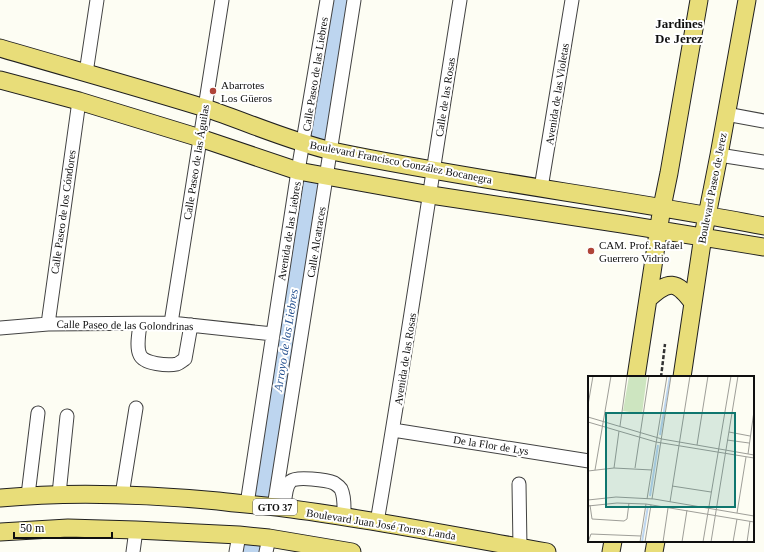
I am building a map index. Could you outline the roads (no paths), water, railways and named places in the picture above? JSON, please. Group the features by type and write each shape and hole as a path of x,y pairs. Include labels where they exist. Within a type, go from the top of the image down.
{"main road":[{"path":"636,376 658,230 699,0"},
{"name":"Boulevard Paseo de Jerez","path":"682,376 702,236 719,155 747,0"},
{"name":"Boulevard Francisco González Bocanegra","path":"0,48 205,108 303,143 330,150 434,170 662,207 764,226"},
{"path":"0,80 79,101 200,138 298,171 431,195 702,236 764,247"},
{"path":"648,299 663,287 668,285 681,288 693,303"},
{"name":"Boulevard Juan José Torres Landa","path":"0,498 58,494 122,494 165,496 279,507 377,522 547,552"},
{"path":"0,532 68,528 239,534 267,545 352,552"},
{"path":"611,552 612,542"},
{"path":"654,552 656,542"}],"street":[{"path":"86,73 97,0"},
{"name":"Calle Paseo de las Águilas","path":"171,323 222,0"},
{"name":"Calle Paseo de las Liebres","path":"298,171 327,0"},
{"name":"Calle Alcatraces","path":"279,507 330,150 354,0"},
{"name":"Calle de las Rosas","path":"431,195 460,0"},
{"name":"Avenida de las Violetas","path":"542,188 572,0"},
{"name":"Calle Paseo de los Cóndores","path":"48,324 79,101"},
{"path":"726,114 764,121"},
{"path":"719,155 764,162"},
{"name":"Avenida de las Liebres","path":"247,504 298,171"},
{"name":"Avenida de las Rosas","path":"377,522 431,195"},
{"name":"Calle Paseo de las Golondrinas","path":"0,328 48,324 171,323 273,334"},
{"path":"140,324 138,353 141,358 147,362 163,364 178,364 185,358 191,325"},
{"path":"122,494 136,408"},
{"path":"28,495 38,413"},
{"path":"58,494 67,416"},
{"name":"De la Flor de Lys","path":"393,430 588,461"},
{"path":"279,507 291,481 302,478 332,482 338,485 341,490 344,517"},
{"path":"519,484 520,547"},
{"path":"133,552 136,530"},
{"path":"236,552 239,534"}],"waterway":[{"name":"Arroyo de las Liebres","path":"321,130 342,0"},
{"name":"Arroyo de las Liebres","path":"261,492 311,189"}],"place":[{"name":"Abarrotes Los Güeros","path":"213,91"},
{"name":"CAM. Prof. Rafael Guerrero Vidrio","path":"591,251"}],"district":[{"name":"Jardines De Jerez","path":"679,30"}]}
